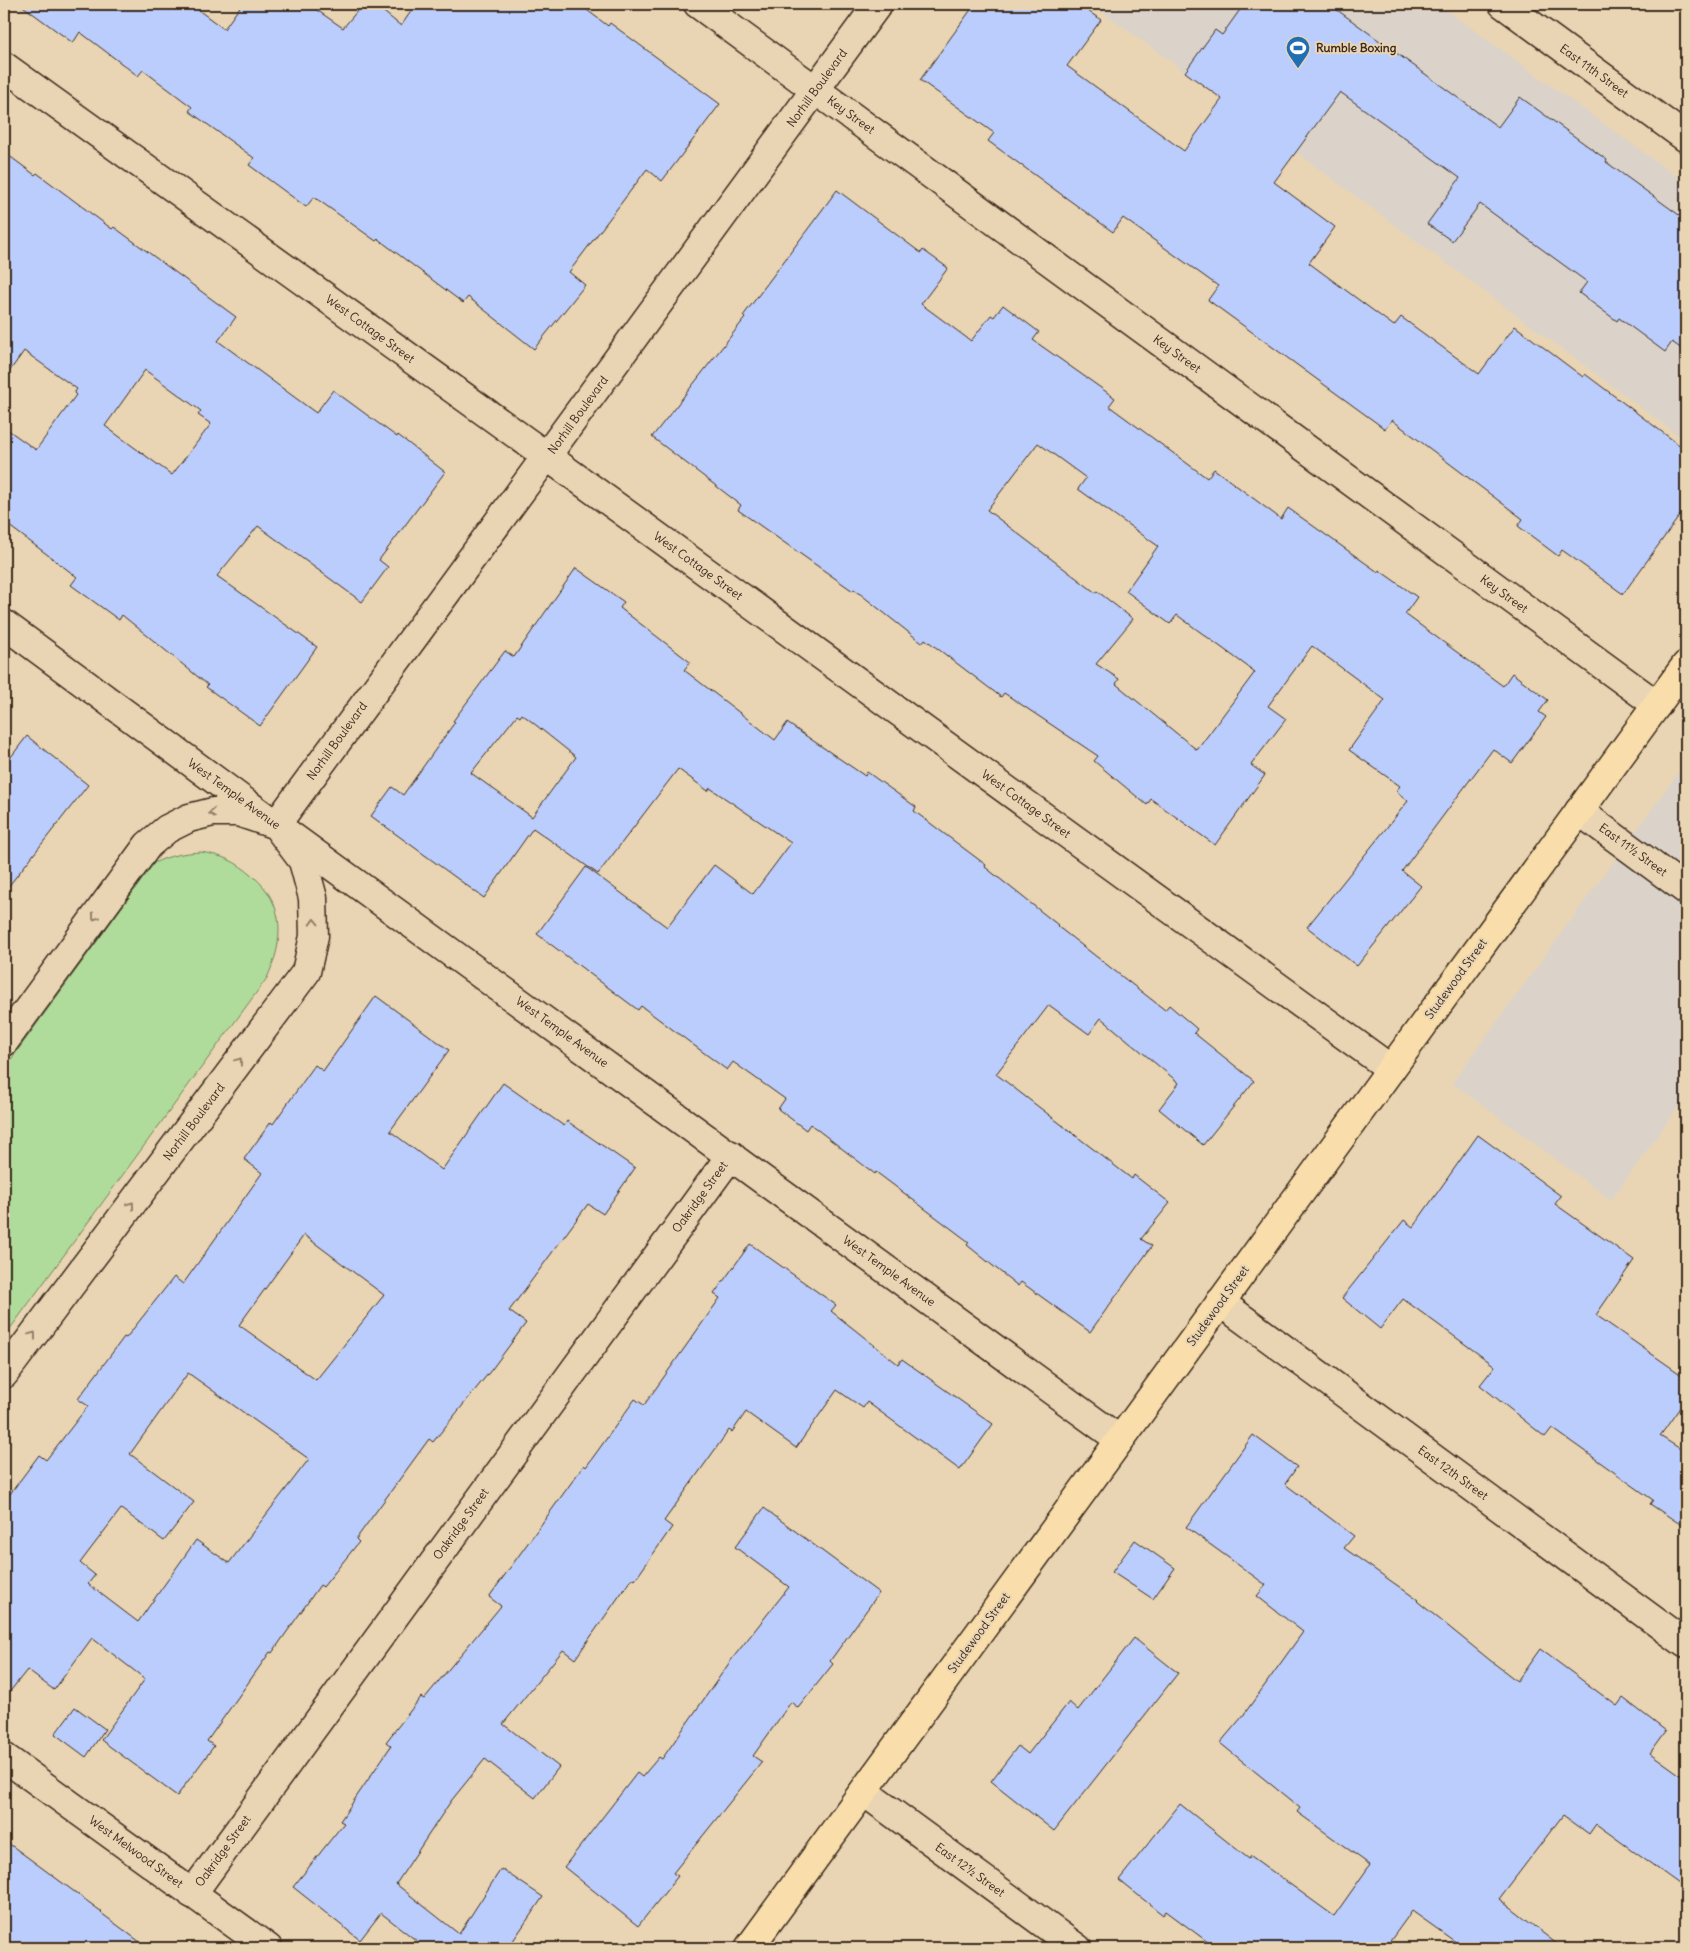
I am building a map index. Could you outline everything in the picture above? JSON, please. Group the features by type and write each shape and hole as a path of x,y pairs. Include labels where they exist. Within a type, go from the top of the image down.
{"main road":[{"name":"Studewood Street","path":"749,1948 1686,664"}],"street":[{"name":"Key Street","path":"698,4 1656,705"},
{"name":"Norhill Boulevard","path":"4,1374 306,972 314,936 313,898 303,862 276,825 878,4"},
{"name":"East 11th Street","path":"1510,6 1686,138"},
{"name":"West Cottage Street","path":"4,66 1391,1069"},
{"name":"West Temple Avenue","path":"4,624 276,825 1120,1440"},
{"name":"East 11½ Street","path":"1579,811 1686,890"},
{"path":"4,1042 148,845 167,829 189,818 213,812 238,812 276,825"},
{"name":"Oakridge Street","path":"192,1894 731,1155"},
{"name":"East 12th Street","path":"1220,1302 1686,1644"},
{"name":"West Melwood Street","path":"4,1756 268,1948"},
{"name":"East 12½ Street","path":"864,1792 1076,1948"}],"shaded area":[{"path":"1091,4 1438,4 1686,183 1686,441 1296,152"},
{"path":"1686,762 1686,1097 1611,1200 1452,1083"}],"green space":[{"path":"201,852 223,857 241,866 264,887 272,899 279,924 277,951 273,964 267,978 4,1337 4,1069 154,863 177,855"}],"building":[{"path":"20,4 190,4 224,29 242,4 308,4 343,28 363,4 374,4 401,26 416,4 579,4 608,26 610,23 720,104 662,181 647,169 569,272 585,285 534,349 468,297 463,303 378,239 376,241 314,197 306,207 249,165 254,158 189,111 192,107 143,70 138,76 80,32 73,43"},
{"path":"975,4 1078,4 1101,20 1067,66 1184,151 1222,99 1185,72 1215,30 1222,35 1244,4 1329,4 1498,127 1520,97 1686,220 1686,352 1672,342 1665,352 1619,318 1617,321 1579,293 1587,282 1480,204 1452,241 1427,224 1460,178 1340,92 1274,182 1335,227 1309,263 1394,326 1401,317 1479,374 1515,326 1583,377 1585,374 1686,450 1686,507 1623,594 1562,550 1558,556 1518,526 1523,519 1392,420 1385,429 1208,300 1218,286 1123,218 1113,232 988,141 994,133 920,80"},
{"path":"4,152 35,175 37,173 112,229 114,227 236,317 218,341 316,413 333,390 397,437 398,435 445,472 379,560 388,567 362,602 258,526 217,576 317,647 260,726 206,687 208,685 122,615 119,620 71,585 77,577 4,522 4,427 36,450 76,395 74,393 77,389 24,351 4,379","holes":["145,370 201,411 198,415 211,424 172,475 105,426"]},
{"path":"837,190 921,253 923,250 948,268 921,304 971,341 991,315 994,317 1003,305 1039,332 1033,340 1115,398 1109,406 1207,478 1214,469 1281,519 1288,508 1378,572 1379,570 1417,597 1405,614 1503,686 1512,673 1548,700 1539,712 1546,717 1512,763 1493,749 1402,871 1421,886 1357,966 1307,927 1408,801 1396,791 1400,786 1349,750 1385,700 1312,646 1268,706 1286,719 1251,765 1265,775 1215,845 1151,799 1147,805 1094,761 1098,756 1004,693 1001,697 925,639 922,643 854,589 853,591 738,510 741,505 652,437 745,318 743,316","holes":["1038,443 1086,478 1078,489 1158,546 1126,591 1170,624 1177,615 1255,672 1197,750 1116,684 1119,679 1096,664 1133,619 987,510"]},
{"path":"576,568 624,602 620,608 690,662 684,670 775,740 787,723 865,776 867,772 916,807 914,811 986,865 985,867 1057,926 1165,1010 1169,1005 1197,1029 1194,1033 1254,1081 1203,1145 1159,1109 1179,1083 1101,1018 1089,1034 1049,1005 996,1074 1132,1179 1134,1175 1170,1203 1141,1239 1152,1246 1090,1332 1021,1282 1018,1286 967,1245 969,1242 810,1124 806,1130 778,1109 785,1099 733,1062 727,1070 641,1006 638,1010 537,934 586,867 667,927 714,865 753,894 791,843 710,788 708,791 678,769 598,874 533,828 484,898 371,816 392,787 403,795 455,722 453,721 505,651 514,657","holes":["522,714 576,757 532,817 471,773 517,715 520,717"]},
{"path":"27,736 88,785 4,892 4,766"},
{"path":"376,996 449,1050 390,1131 442,1170 503,1083 564,1126 567,1121 635,1168 603,1214 588,1204 509,1311 526,1323 492,1369 433,1442 429,1439 356,1539 359,1542 323,1587 320,1585 272,1653 270,1652 207,1741 214,1746 177,1796 101,1740 145,1679 92,1638 54,1690 27,1670 4,1699 4,1502 39,1455 46,1460 88,1406 78,1399 124,1337 126,1338 174,1277 183,1284 262,1173 244,1159 271,1122 273,1124 315,1065 323,1071","holes":["304,1235 384,1295 316,1380 239,1325","188,1373 309,1459 229,1563 196,1540 138,1622 88,1584 95,1575 80,1563 121,1509 164,1541 194,1502 130,1454"]},
{"path":"1478,1135 1561,1196 1555,1204 1634,1260 1596,1315 1686,1378 1686,1399 1660,1436 1685,1452 1686,1449 1686,1528 1650,1504 1653,1500 1552,1428 1545,1437 1480,1385 1495,1366 1403,1299 1380,1329 1342,1298 1404,1220 1413,1227"},
{"path":"750,1244 836,1305 831,1311 898,1364 902,1359 993,1424 960,1470 867,1402 863,1408 837,1390 796,1448 746,1412 732,1432 729,1430 664,1521 672,1527 635,1580 632,1578 575,1659 563,1650 503,1724 559,1767 535,1798 485,1759 451,1801 396,1884 459,1934 501,1869 543,1897 508,1948 426,1948 381,1913 360,1940 293,1887 344,1823 340,1821 391,1746 386,1742 421,1697 424,1699 501,1606 489,1597 584,1465 586,1467 635,1399 644,1405 720,1298 714,1294"},
{"path":"1253,1435 1297,1467 1285,1484 1354,1536 1344,1548 1418,1600 1517,1681 1540,1649 1617,1706 1623,1698 1666,1731 1650,1753 1686,1779 1686,1889 1596,1824 1589,1834 1563,1815 1499,1899 1562,1948 1464,1948 1412,1911 1385,1948 1216,1948 1166,1911 1163,1915 1119,1880 1180,1804 1249,1859 1251,1856 1334,1916 1370,1865 1297,1812 1300,1808 1220,1743 1242,1717 1303,1632 1257,1596 1266,1585 1186,1527"},
{"path":"764,1508 879,1593 830,1661 833,1664 798,1708 791,1702 753,1756 762,1762 673,1873 678,1876 638,1926 564,1867 637,1773 642,1777 659,1757 662,1759 732,1659 789,1587 735,1547"},
{"path":"1135,1540 1175,1568 1153,1599 1112,1572"},
{"path":"1134,1638 1178,1673 1054,1831 991,1781 1018,1746 1028,1754 1069,1702 1078,1710"},
{"path":"75,1707 105,1729 86,1757 55,1734"},
{"path":"4,1840 102,1912 148,1948 4,1948"}],"place":[{"name":"Rumble Boxing","path":"1298,69"}]}
